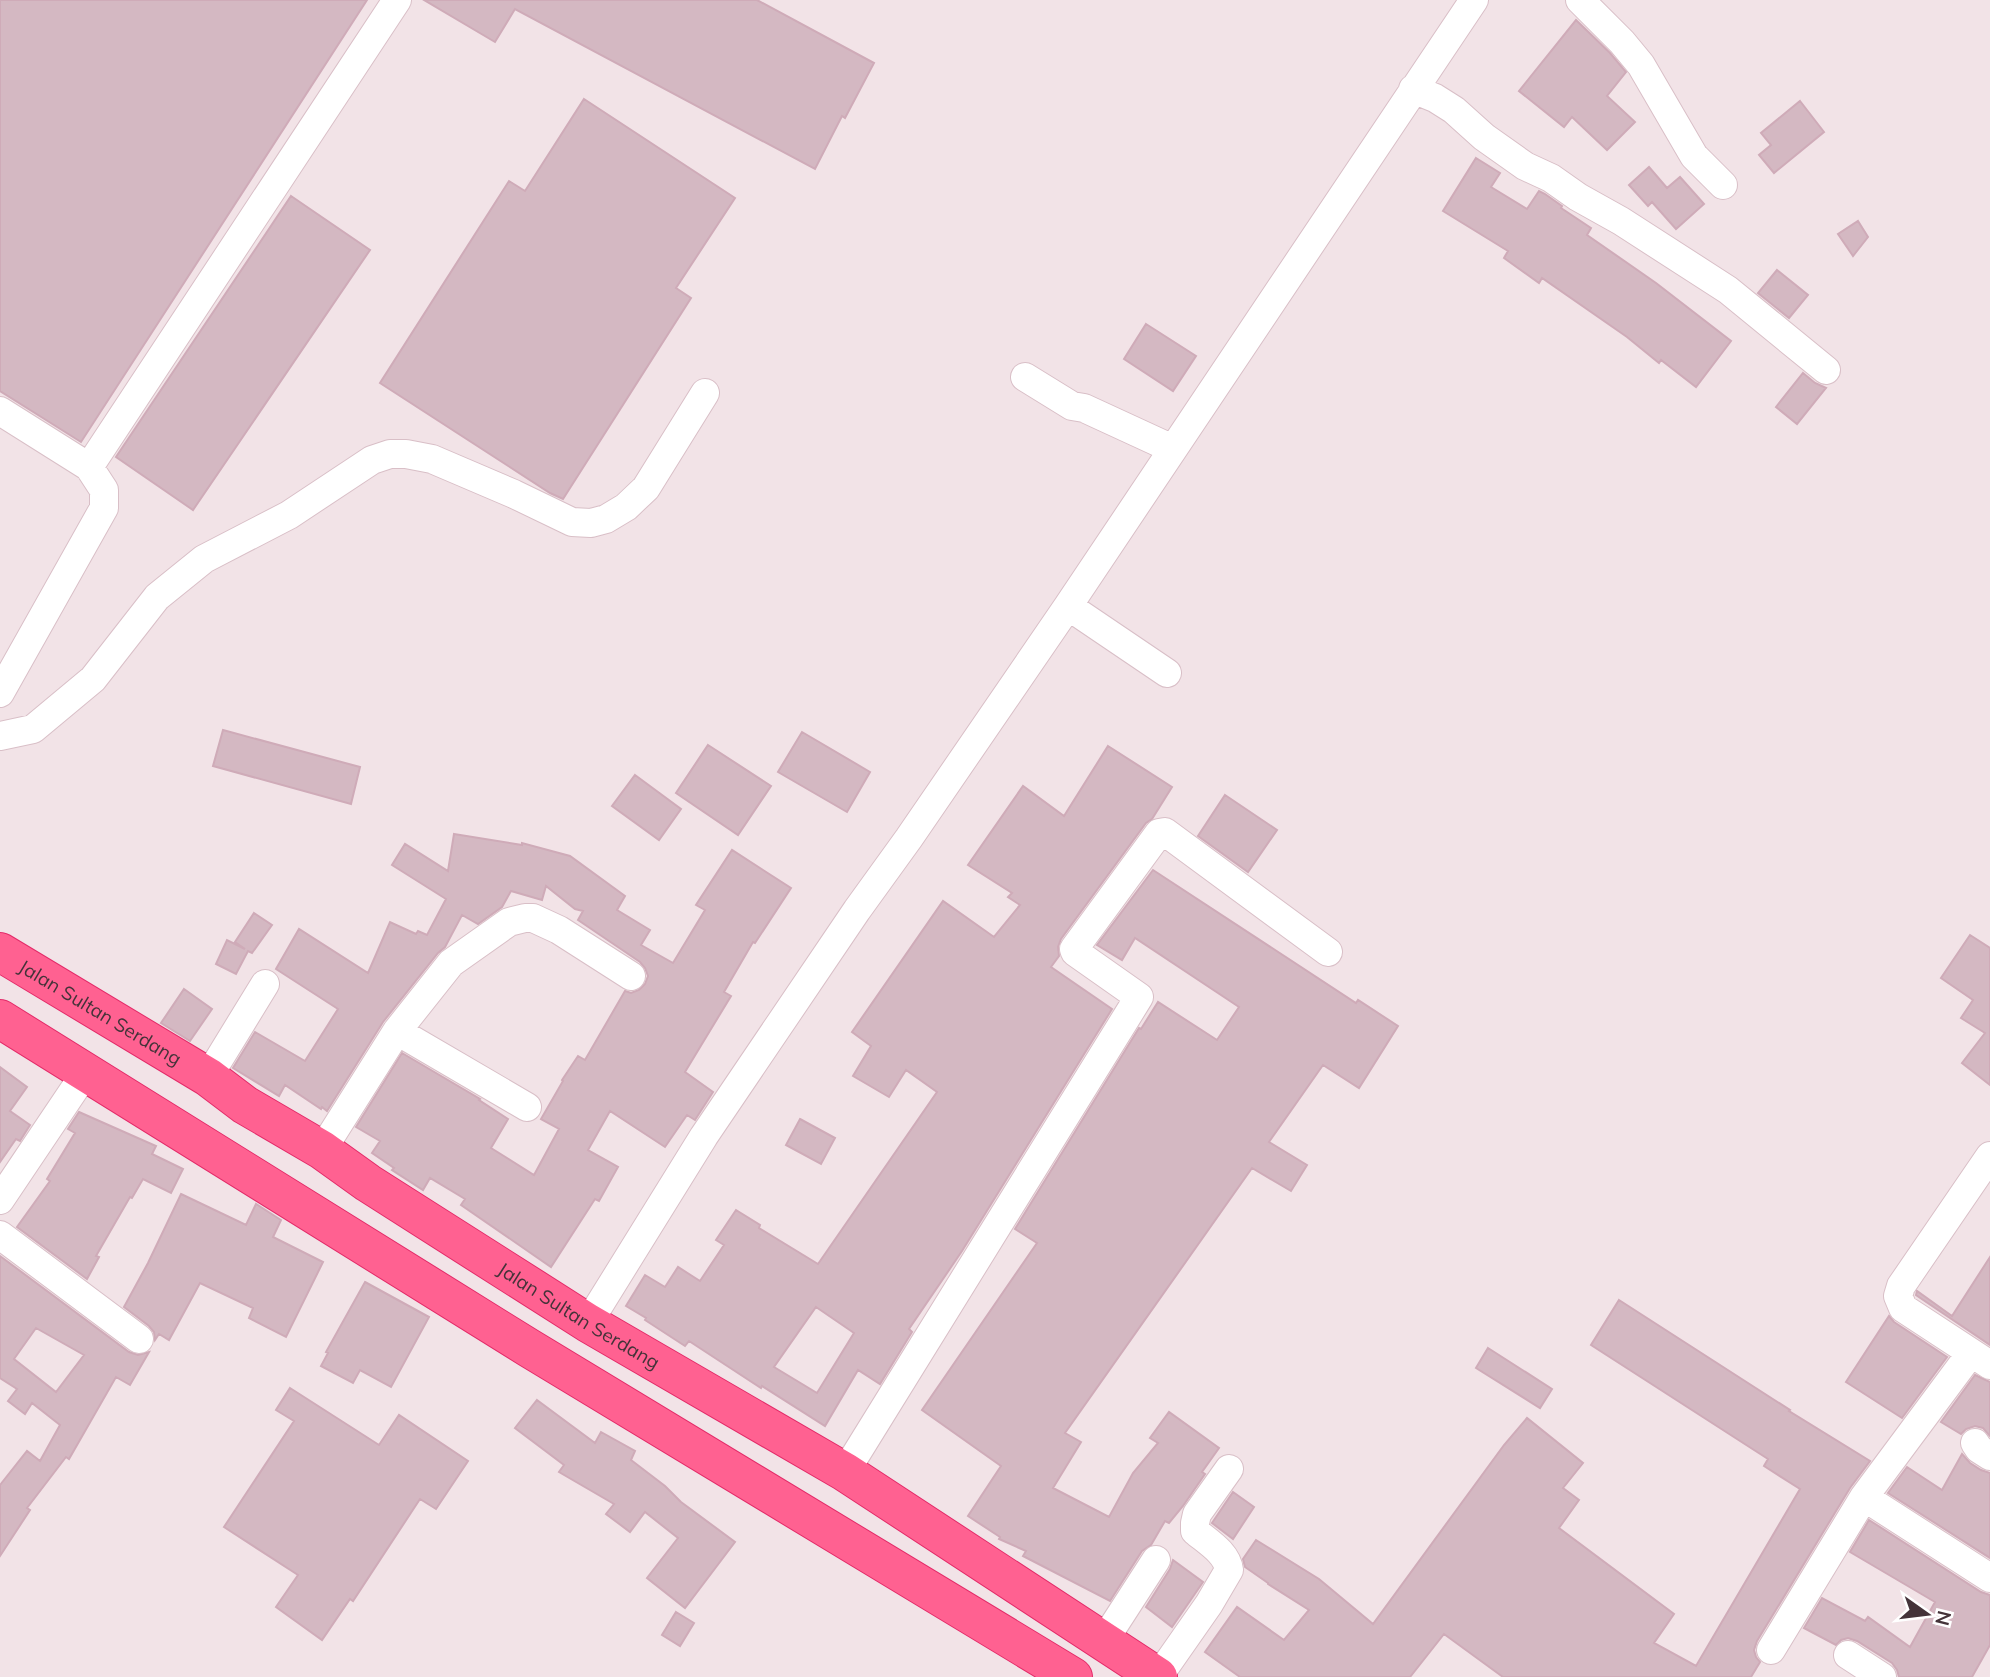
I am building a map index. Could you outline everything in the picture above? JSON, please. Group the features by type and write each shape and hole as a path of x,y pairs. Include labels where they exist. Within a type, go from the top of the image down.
{"highway":[{"name":"Jalan Sultan Serdang","path":"0,952 208,1077 245,1105 322,1150 368,1183 588,1323 845,1472 1158,1677"},
{"path":"0,1019 528,1348 1073,1677"}],"street":[{"path":"89,467 397,0"},
{"path":"588,1323 711,1125 1068,606 1474,0"},
{"path":"1580,0 1641,65 1694,156 1723,185"},
{"path":"1413,89 1454,110 1484,137 1525,166 1551,178 1622,221 1728,290 1826,370"},
{"path":"1025,377 1072,406 1084,408 1173,449"},
{"path":"0,736 33,729 93,679 158,597 204,559 289,515 372,460 390,454 432,459 572,522 591,523 606,519 626,507 646,488 705,393"},
{"path":"0,411 89,467 104,489 104,508 0,693"},
{"path":"1068,606 1167,673"},
{"path":"845,1472 1139,997 1074,949 1159,833 1165,832 1328,952"},
{"path":"322,1150 397,1031 451,964 509,922 533,918 559,930 631,975"},
{"path":"208,1077 265,984"},
{"path":"397,1031 527,1107"},
{"path":"0,1200 86,1072"},
{"path":"1771,1650 1864,1497 1981,1359 1903,1308 1898,1291 1990,1156"},
{"path":"0,1235 139,1339"},
{"path":"1158,1677 1209,1604 1229,1570 1223,1555 1195,1531 1197,1514 1229,1469"},
{"path":"1864,1497 1990,1578"},
{"path":"1102,1642 1156,1560"},
{"path":"1848,1655 1882,1677"}],"building":[{"path":"0,0 367,0 81,442 0,391"},
{"path":"424,0 757,0 874,63 845,118 842,116 815,169 515,9 495,42"},
{"path":"1576,20 1626,72 1607,96 1635,122 1607,150 1572,117 1564,127 1519,91"},
{"path":"584,99 735,198 676,288 691,298 563,499 380,383 509,181 525,191"},
{"path":"1800,101 1824,132 1774,173 1759,155 1771,145 1761,133"},
{"path":"1476,158 1500,173 1491,187 1527,209 1539,191 1545,194 1591,228 1587,235 1656,283 1731,341 1696,387 1542,278 1539,283 1504,258 1508,251 1443,211"},
{"path":"1649,167 1667,188 1680,177 1704,204 1676,229 1652,202 1648,206 1629,185"},
{"path":"291,196 370,250 193,510 116,457"},
{"path":"1858,221 1868,237 1853,256 1838,234"},
{"path":"1777,270 1808,295 1789,318 1758,293"},
{"path":"1146,324 1196,356 1173,391 1124,359"},
{"path":"1803,373 1826,388 1797,424 1776,407"},
{"path":"223,730 360,767 351,804 213,766"},
{"path":"802,732 870,772 847,812 778,772"},
{"path":"708,745 771,786 738,835 676,793"},
{"path":"1108,746 1172,787 1152,819 1146,823 1061,939 1059,956 1051,967 1112,1009 962,1251 909,1329 912,1332 880,1384 858,1370 825,1426 689,1341 685,1346 626,1306 645,1275 665,1287 678,1267 700,1281 724,1245 716,1240 736,1210 760,1225 759,1228 818,1264 937,1092 906,1070 889,1097 853,1076 871,1046 852,1032 943,901 994,937 1020,905 1008,897 1012,893 968,865 1023,786 1064,816","holes":["816,1307 854,1333 817,1393 774,1367"]},
{"path":"635,775 681,809 659,840 612,806"},
{"path":"1225,795 1277,830 1248,872 1198,836"},
{"path":"454,834 522,843 570,856 625,896 617,910 650,930 641,945 673,963 705,910 696,905 732,850 791,888 755,943 753,942 724,992 731,996 685,1072 713,1092 695,1120 687,1115 665,1147 610,1111 588,1150 618,1167 599,1201 595,1199 551,1267 461,1205 465,1199 430,1178 423,1190 392,1170 394,1168 372,1153 380,1141 356,1127 402,1053 480,1099 508,1119 491,1148 534,1175 559,1129 541,1119 562,1080 578,1056 585,1060 625,991 631,993 639,990 648,976 640,962 578,920 583,911 575,909 546,886 542,900 511,891 502,907 478,924 462,915 445,947 383,1022 327,1111 285,1085 279,1096 233,1068 255,1032 305,1061 338,1009 276,969 299,929 368,973 390,922 416,934 418,931 427,935 446,899 392,865 405,844 448,871"},
{"path":"1153,870 1356,1003 1358,1000 1398,1026 1359,1088 1323,1065 1269,1142 1307,1165 1291,1191 1252,1168 1065,1433 1081,1442 1053,1488 1109,1517 1133,1473 1158,1443 1150,1438 1169,1412 1219,1448 1183,1506 1169,1523 1165,1521 1110,1601 1023,1556 1026,1551 999,1539 1000,1537 968,1516 1001,1466 922,1410 1037,1243 1015,1229 1139,1028 1141,1029 1158,1002 1217,1040 1239,1007 1135,938 1122,960 1097,945"},
{"path":"254,913 272,925 252,953 248,951 236,974 216,964 227,940 245,949 235,942"},
{"path":"1970,935 1990,948 1990,1085 1962,1063 1985,1033 1961,1018 1973,1000 1941,978"},
{"path":"184,989 212,1009 190,1041 161,1023"},
{"path":"0,1067 27,1087 10,1111 30,1125 20,1141 16,1139 0,1162"},
{"path":"79,1112 156,1146 152,1154 183,1169 171,1193 143,1179 96,1256 99,1257 87,1279 17,1227 50,1181 47,1179 75,1133 68,1129"},
{"path":"800,1119 835,1138 821,1164 786,1145"},
{"path":"181,1194 246,1225 256,1204 281,1220 273,1237 323,1262 286,1337 249,1318 253,1308 200,1283 169,1340 159,1334 155,1340 154,1332 149,1326 124,1307"},
{"path":"0,1256 129,1352 138,1355 149,1352 130,1385 116,1377 69,1459 66,1457 27,1508 30,1510 0,1556 0,1485 27,1451 40,1461 60,1425 32,1403 25,1414 8,1401 17,1389 0,1378","holes":["36,1328 84,1355 56,1392 14,1359"]},
{"path":"1990,1257 1990,1345 1916,1295 1917,1291 1952,1316"},
{"path":"365,1282 429,1317 391,1387 360,1370 353,1383 321,1366"},
{"path":"1619,1300 1870,1461 1850,1488 1757,1641 1754,1650 1760,1662 1751,1677 1503,1677 1444,1634 1410,1677 1240,1677 1205,1652 1237,1607 1284,1640 1309,1610 1245,1567 1243,1559 1256,1540 1319,1579 1373,1624 1504,1445 1527,1418 1583,1463 1563,1488 1579,1500 1559,1528 1674,1614 1654,1643 1696,1666 1800,1489 1764,1466 1768,1459 1591,1345"},
{"path":"1889,1316 1947,1357 1902,1418 1846,1382"},
{"path":"1488,1348 1552,1389 1540,1408 1476,1368"},
{"path":"1975,1375 1990,1382 1990,1436 1983,1428 1975,1426 1961,1434 1941,1422"},
{"path":"290,1388 379,1445 399,1415 468,1461 436,1509 420,1499 353,1601 350,1599 322,1640 276,1607 298,1575 224,1527 294,1421 276,1410"},
{"path":"537,1400 595,1443 601,1432 635,1451 631,1460 735,1542 685,1608 647,1578 678,1538 645,1512 630,1532 606,1514 614,1504 559,1472 564,1465 515,1428"},
{"path":"1962,1454 1970,1463 1990,1473 1990,1558 1888,1493 1907,1467 1942,1490"},
{"path":"1233,1492 1254,1507 1233,1539 1212,1523"},
{"path":"1869,1520 1981,1592 1990,1595 1990,1645 1972,1677 1899,1677 1892,1663 1857,1641 1848,1638 1836,1645 1804,1628 1822,1598 1865,1621 1868,1617 1910,1647 1935,1602 1850,1552"},
{"path":"1173,1560 1203,1582 1172,1627 1146,1607"},
{"path":"676,1612 694,1623 680,1646 662,1635"}]}
